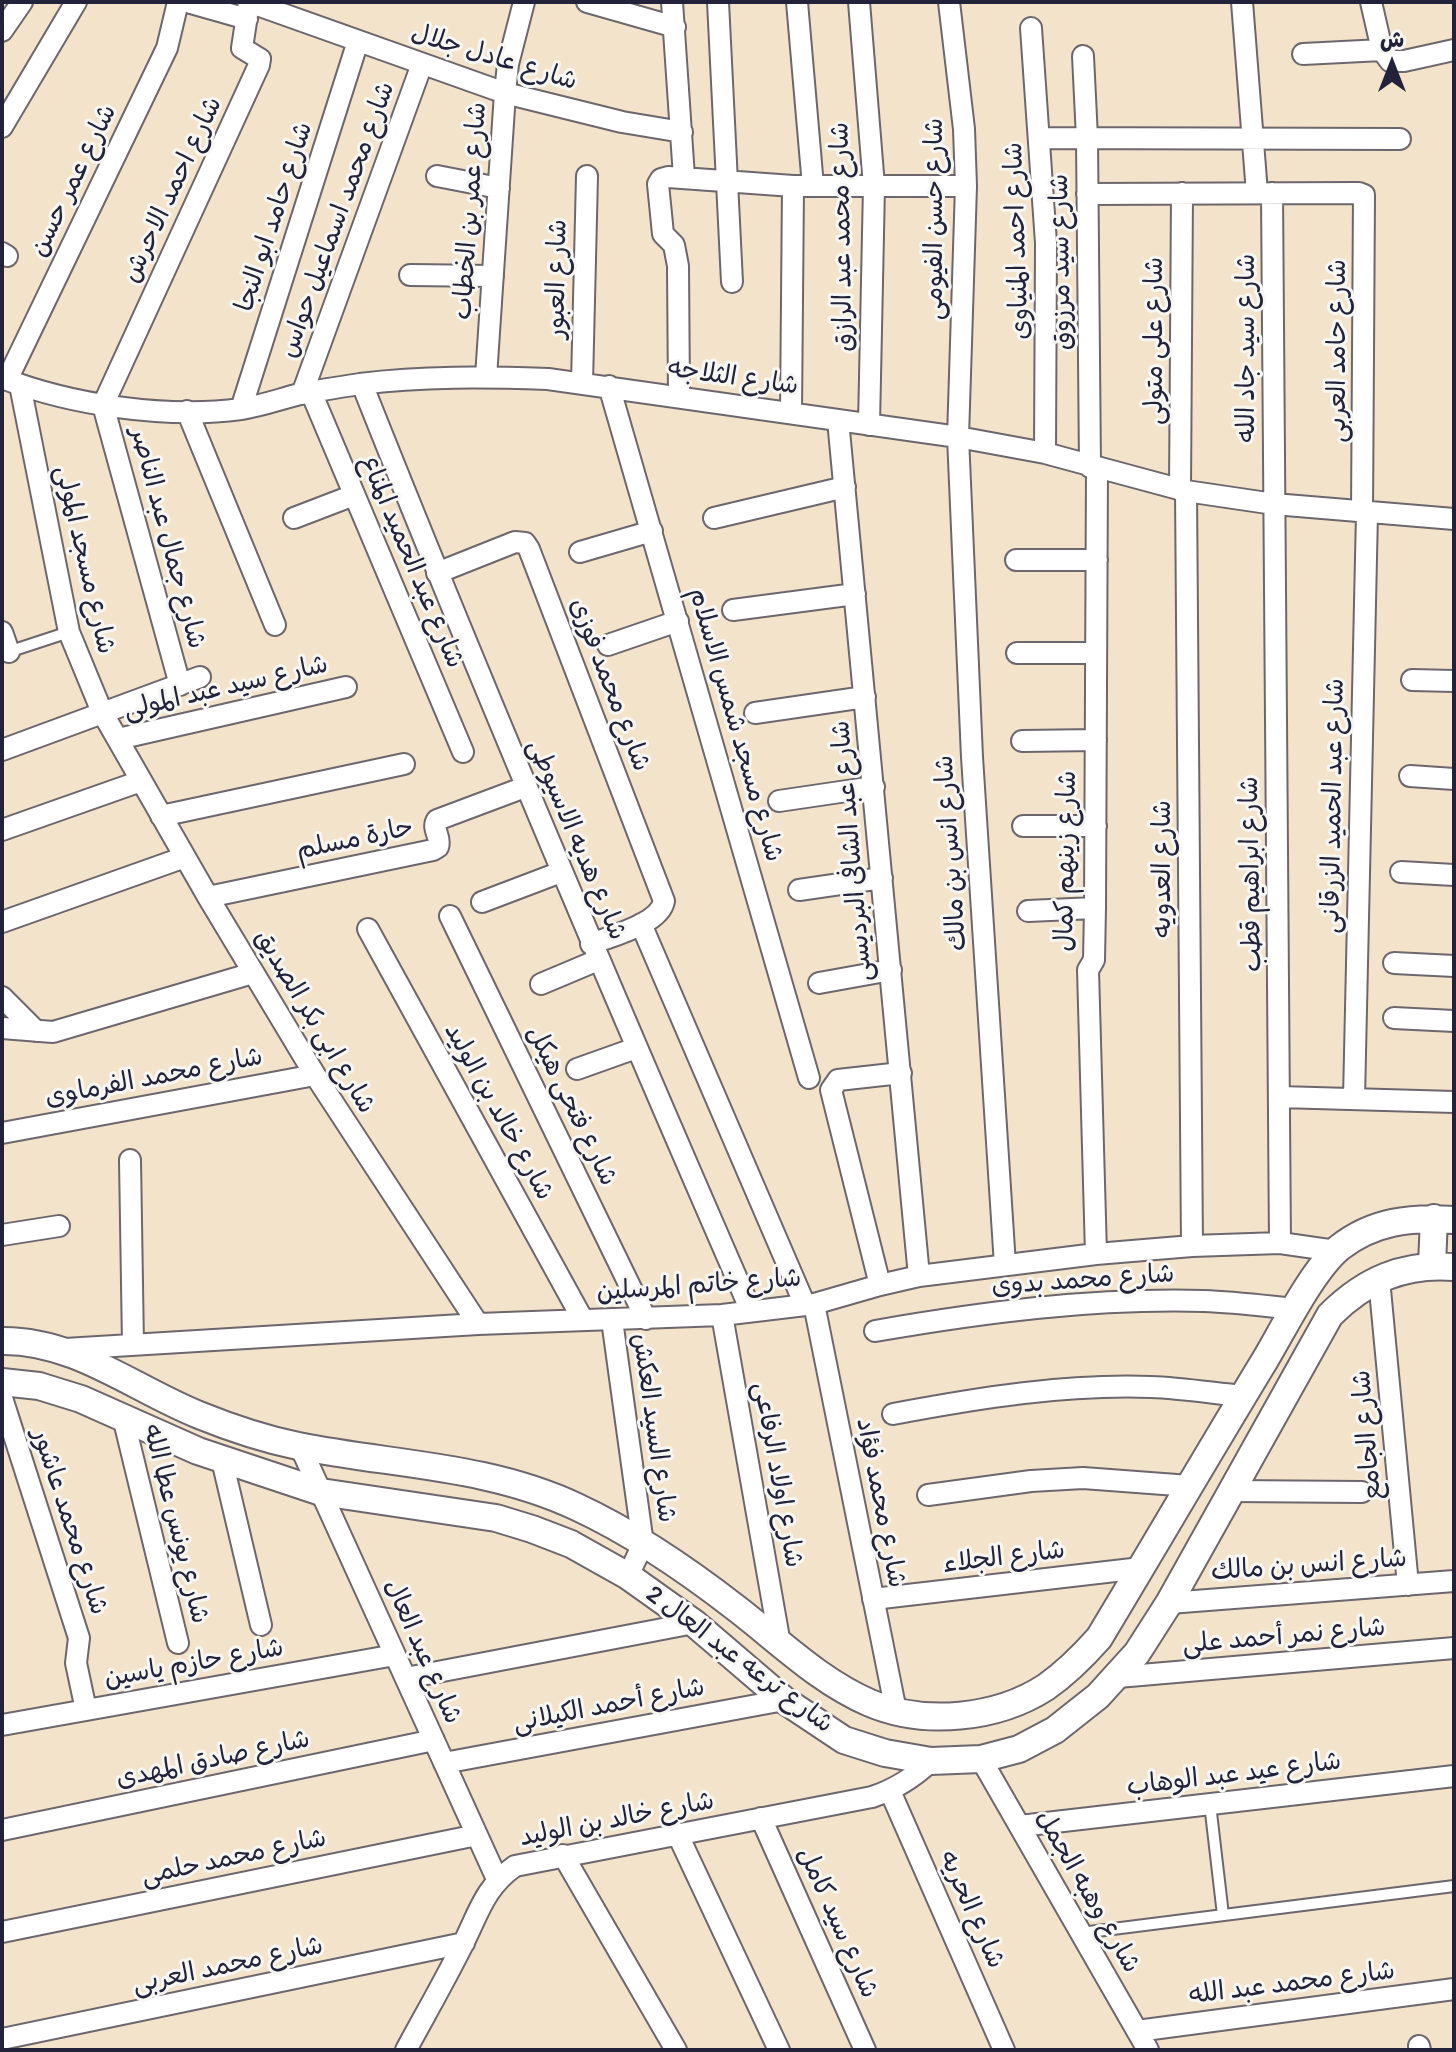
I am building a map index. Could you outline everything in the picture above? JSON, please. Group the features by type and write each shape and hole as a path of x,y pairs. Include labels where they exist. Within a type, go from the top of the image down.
{"street":[{"path":"2,31 22,2"},
{"path":"2,127 76,2"},
{"name":"شارع عمر حسن","path":"10,381 167,48 178,2"},
{"name":"شارع عادل جلال","path":"187,2 248,10 358,41 505,93 682,132"},
{"name":"شارع عمر بن الخطاب","path":"486,377 505,93 508,64 524,2"},
{"path":"587,2 675,27"},
{"path":"672,2 684,177"},
{"path":"718,2 732,282"},
{"path":"791,413 803,186 797,2"},
{"name":"شارع محمد عبد الرازق","path":"859,2 874,186 869,425"},
{"name":"شارع حسن الفيومى","path":"949,2 964,129 966,186 958,437"},
{"name":"شارع سيد جاد الله","path":"1242,2 1253,138 1264,193 1274,504"},
{"path":"1371,2 1385,57 1395,62 1454,50"},
{"name":"شارع احمد الاحرش","path":"103,405 259,65 258,56 242,48 248,10"},
{"name":"شارع احمد المنياوى","path":"1031,28 1041,138 1047,303 1045,453"},
{"name":"شارع حامد ابو النجا","path":"241,409 358,41"},
{"path":"1303,54 1382,50"},
{"name":"شارع سيد مرزوق","path":"1083,56 1094,468"},
{"name":"شارع محمد اسماعيل حواس","path":"307,393 422,64"},
{"path":"1041,138 1400,139"},
{"path":"437,176 499,188"},
{"name":"شارع العبور","path":"582,383 587,176"},
{"path":"679,396 678,266 674,245 663,234 658,184 664,177 803,186 966,186"},
{"name":"شارع على متولى","path":"1182,193 1183,490"},
{"path":"1087,194 1264,193"},
{"name":"شارع حامد العربى","path":"1264,193 1364,195 1365,513"},
{"path":"410,275 493,276"},
{"name":"شارع الثلاجه","path":"10,381 103,405 187,411 241,409 307,393 417,379 486,377 582,383 958,437 1045,453 1183,490 1274,504 1454,519"},
{"name":"شارع مسجد المولى","path":"10,381 69,632 102,712 118,739"},
{"name":"شارع هديه الاسيوطى","path":"362,384 594,952 751,1311"},
{"name":"شارع مسجد شمس الاسلام","path":"609,386 809,1078"},
{"name":"شارع عبد الحميد المناع","path":"307,393 354,495 463,752"},
{"name":"شارع جمال عبد الناصر","path":"103,405 180,685"},
{"path":"187,411 275,625"},
{"name":"شارع عبد الشافى البرديسى","path":"838,420 919,1276"},
{"name":"شارع انس بن مالك","path":"958,437 972,757 1005,1265"},
{"name":"شارع زينهم كمال","path":"1094,468 1097,560 1096,826 1094,960 1088,970 1096,1254"},
{"path":"714,518 845,487"},
{"name":"شارع العدويه","path":"1183,490 1192,1246"},
{"path":"294,518 354,495"},
{"name":"شارع ابراهيم قطب","path":"1274,504 1280,1243"},
{"name":"شارع عبد الحميد الزرقانى","path":"1354,1099 1365,513"},
{"path":"580,552 652,531"},
{"name":"شارع محمد فوزى","path":"437,573 515,542 525,543 529,549 664,901 659,914 641,924"},
{"path":"1016,560 1097,560"},
{"path":"733,610 855,594"},
{"path":"608,645 678,621"},
{"path":"1017,653 1096,653"},
{"path":"2,750 200,677"},
{"path":"1412,680 1454,681"},
{"name":"شارع سيد عبد المولى","path":"118,739 346,687"},
{"path":"755,713 865,697"},
{"name":"شارع ابى بكر الصديق","path":"118,739 315,1075 478,1324"},
{"path":"1022,741 1096,740"},
{"path":"161,816 404,764"},
{"path":"1410,776 1454,779"},
{"path":"2,830 141,781"},
{"name":"حارة مسلم","path":"208,897 433,850 440,841 435,828 437,820 525,787"},
{"path":"779,801 874,787"},
{"path":"1023,826 1096,826"},
{"path":"2,922 185,857"},
{"path":"482,902 561,872"},
{"path":"1401,872 1454,875"},
{"path":"799,890 882,878"},
{"path":"1028,911 1095,908"},
{"name":"شارع فتحى هيكل","path":"450,916 646,1319"},
{"path":"541,984 641,924 810,1305"},
{"name":"شارع خالد بن الوليد","path":"368,929 583,1320"},
{"path":"1394,963 1454,966"},
{"path":"819,983 891,970"},
{"path":"2,1028 53,1032 253,973"},
{"path":"2,997 38,1033"},
{"path":"1394,1018 1454,1021"},
{"path":"577,1069 636,1048"},
{"path":"880,1285 831,1090 838,1080 901,1073"},
{"name":"شارع محمد الفرماوى","path":"2,1133 315,1075"},
{"path":"1280,1097 1454,1102"},
{"path":"130,1160 133,1345"},
{"path":"1443,1266 1444,1219"},
{"name":"شارع ترعه عبد العال 2","path":"2,1341 22,1341 61,1349 198,1415 254,1435 300,1446 444,1467 513,1482 577,1507 643,1544 724,1600 825,1678 870,1703 896,1711 933,1716 971,1714 1009,1705 1043,1689 1074,1666 1099,1638 1295,1309 1336,1251 1357,1235 1381,1224 1444,1219"},
{"path":"2,1235 59,1226"},
{"name":"شارع خاتم المرسلين","path":"61,1349 478,1324 722,1315 810,1305 919,1276 1096,1254 1280,1243 1336,1251"},
{"name":"شارع ترعه عبد العال 2","path":"2,1382 39,1386 81,1399 222,1460 321,1492 496,1518 571,1544 628,1576 694,1623 784,1700 844,1740 885,1753 931,1761 981,1759 1019,1749 1055,1730 1118,1677 1137,1653 1169,1603 1330,1315 1351,1294 1379,1279 1405,1270 1443,1266"},
{"name":"شارع الجامع","path":"1379,1279 1408,1585"},
{"name":"شارع محمد بدوى","path":"875,1331 984,1313 1123,1301 1206,1301 1295,1309"},
{"name":"شارع محمد فؤاد","path":"810,1305 896,1711"},
{"name":"شارع اولاد الرفاعى","path":"722,1315 780,1644"},
{"name":"شارع السيد العكش","path":"612,1320 643,1544"},
{"path":"893,1414 978,1398 1064,1389 1151,1387 1243,1396"},
{"name":"شارع محمد عاشور","path":"2,1398 79,1638 76,1663 86,1710"},
{"name":"شارع يونس عطا الله","path":"123,1417 178,1643"},
{"name":"شارع عبد العال","path":"300,1446 497,1879"},
{"path":"222,1460 261,1625"},
{"path":"928,1495 1031,1481 1083,1478 1190,1486"},
{"path":"1231,1491 1362,1492"},
{"path":"628,1576 643,1544"},
{"name":"شارع الجلاء","path":"873,1599 1141,1568"},
{"name":"شارع انس بن مالك","path":"1169,1603 1454,1581"},
{"path":"406,1678 694,1623"},
{"name":"شارع نمر أحمد على","path":"1118,1677 1454,1648"},
{"name":"شارع حازم ياسين","path":"2,1722 395,1655"},
{"name":"شارع أحمد الكيلانى","path":"444,1763 784,1700"},
{"path":"861,1745 870,1703"},
{"name":"شارع صادق المهدى","path":"2,1830 434,1740"},
{"name":"شارع وهبه الجمل","path":"981,1759 1148,2050"},
{"name":"شارع خالد بن الوليد","path":"406,2050 485,1898 497,1879 515,1866 872,1797 912,1778 931,1761"},
{"name":"شارع عيد عبد الوهاب","path":"1020,1826 1454,1776"},
{"name":"شارع الحريه","path":"890,1791 1004,2050"},
{"name":"شارع سيد كامل","path":"761,1818 865,2050"},
{"path":"677,1833 779,2050"},
{"name":"شارع محمد حلمى","path":"2,1932 477,1835"},
{"path":"563,1855 676,2050"},
{"name":"شارع محمد العربى","path":"2,2039 464,1943"},
{"name":"شارع محمد عبد الله","path":"1137,2031 1454,1989"}],"lane":[{"path":"4,646 69,632"},
{"path":"1210,1804 1223,1915"},
{"path":"1081,1933 1454,1886"}]}
